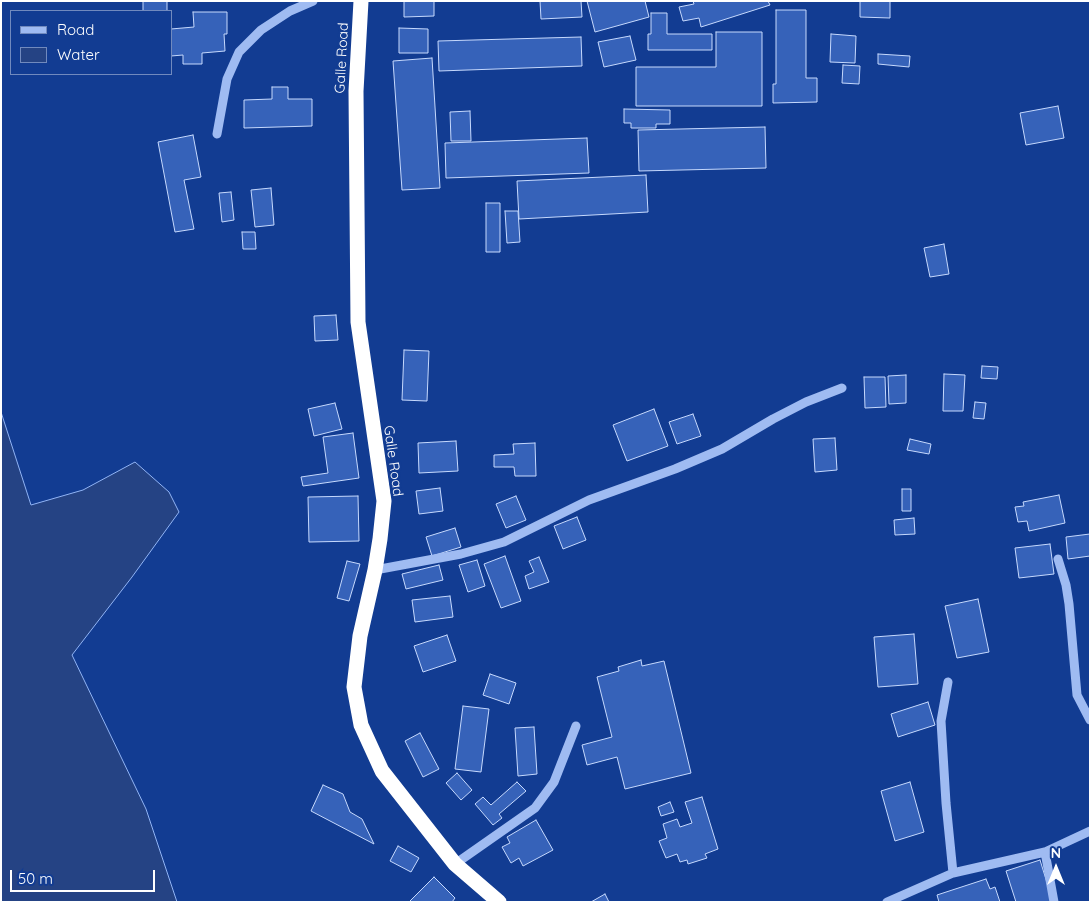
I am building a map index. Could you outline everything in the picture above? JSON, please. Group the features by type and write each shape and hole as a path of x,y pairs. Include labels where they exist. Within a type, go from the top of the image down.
{"highway":[{"name":"Galle Road","path":"361,1 356,91 358,322 384,501 375,570 360,636 354,687 360,725 382,772 455,864 499,902"}],"street":[{"path":"217,134 226,79 239,52 261,30 290,11 312,1"},
{"path":"375,570 461,554 504,542 589,500 675,469 722,449 806,402 842,388"},
{"path":"1058,559 1066,585 1069,604 1077,695 1090,720"},
{"path":"948,682 941,721 952,874"},
{"path":"455,864 536,808 554,782 576,726"},
{"path":"888,902 952,874 1045,852 1090,831"},
{"path":"1045,852 1054,902"}],"water":[{"path":"1,412 31,505 83,490 135,462 169,492 179,512 72,655 146,809 177,902 1,902"}],"building":[{"path":"143,1 167,1 167,10 143,10"},
{"path":"404,1 434,1 434,16 404,17"},
{"path":"540,1 581,1 582,17 541,19"},
{"path":"587,1 645,1 649,17 595,32"},
{"path":"693,1 768,1 770,5 701,27 699,18 683,21 679,7 694,4"},
{"path":"860,1 890,1 890,18 860,17"},
{"path":"776,10 806,10 806,78 817,78 817,102 773,103 773,84 776,84"},
{"path":"193,12 227,12 227,34 224,34 225,51 202,53 202,64 183,64 183,55 172,56 172,29 194,27"},
{"path":"651,13 667,13 667,34 712,34 712,50 648,50 648,34 651,34"},
{"path":"399,28 428,29 428,53 399,53"},
{"path":"716,32 762,32 762,106 636,106 636,67 716,67"},
{"path":"831,34 856,36 855,63 830,62"},
{"path":"630,36 636,60 604,67 598,42"},
{"path":"581,37 582,66 439,71 438,41"},
{"path":"878,54 910,56 909,67 878,64"},
{"path":"432,58 440,188 402,190 393,61"},
{"path":"843,65 860,66 859,84 842,83"},
{"path":"272,87 288,87 288,99 312,99 312,126 244,128 244,100 272,99"},
{"path":"1058,106 1064,138 1026,145 1020,113"},
{"path":"624,109 670,110 670,124 656,124 656,128 631,128 631,123 624,123"},
{"path":"470,111 471,141 451,141 450,112"},
{"path":"765,127 766,168 639,171 638,130"},
{"path":"193,135 201,177 184,180 194,229 175,232 158,142"},
{"path":"587,138 589,173 446,178 445,143"},
{"path":"646,175 648,212 519,219 517,181"},
{"path":"271,188 274,225 255,227 251,190"},
{"path":"231,192 234,220 222,222 219,193"},
{"path":"486,203 500,203 500,252 486,252"},
{"path":"505,211 518,211 520,242 507,243"},
{"path":"242,232 255,232 256,249 243,249"},
{"path":"944,244 949,274 930,277 924,248"},
{"path":"336,315 338,340 315,341 314,316"},
{"path":"404,350 429,351 427,401 402,400"},
{"path":"982,366 998,367 997,379 981,378"},
{"path":"944,374 965,375 963,411 943,411"},
{"path":"906,375 906,403 889,404 888,376"},
{"path":"864,377 885,377 886,407 865,408"},
{"path":"975,402 986,403 984,419 973,418"},
{"path":"335,403 342,429 314,436 308,409"},
{"path":"654,409 668,446 627,461 613,425"},
{"path":"693,414 701,436 677,444 669,422"},
{"path":"353,433 359,478 303,486 301,477 328,473 323,437"},
{"path":"835,438 837,470 815,472 813,439"},
{"path":"910,439 931,444 929,454 907,450"},
{"path":"456,441 458,471 419,473 418,443"},
{"path":"535,443 536,476 515,476 514,467 494,467 494,455 514,454 513,444"},
{"path":"440,488 443,511 419,514 416,491"},
{"path":"902,489 911,489 911,511 902,511"},
{"path":"1059,495 1065,523 1029,531 1027,521 1018,522 1015,507 1024,506 1023,502"},
{"path":"358,496 359,541 309,542 308,497"},
{"path":"516,496 526,520 506,528 496,504"},
{"path":"577,517 586,540 563,549 554,526"},
{"path":"914,518 915,534 895,535 894,520"},
{"path":"455,528 461,547 432,556 426,537"},
{"path":"1090,534 1090,556 1068,559 1066,537"},
{"path":"1050,544 1054,574 1019,578 1015,548"},
{"path":"505,556 521,601 501,608 484,564"},
{"path":"539,557 549,582 529,589 525,576 534,572 529,561"},
{"path":"477,560 485,586 468,592 459,565"},
{"path":"347,561 360,564 349,601 337,598"},
{"path":"439,565 443,580 406,589 402,574"},
{"path":"450,596 453,617 415,622 412,600"},
{"path":"978,599 989,652 957,658 945,606"},
{"path":"914,634 918,684 878,687 874,637"},
{"path":"447,635 456,661 423,672 414,646"},
{"path":"641,660 642,666 664,661 691,773 625,789 617,757 587,765 582,745 612,737 597,677 619,671 618,667"},
{"path":"490,674 516,683 509,704 483,695"},
{"path":"928,702 935,725 898,737 891,714"},
{"path":"463,706 489,709 481,772 455,769"},
{"path":"534,727 537,774 518,776 515,728"},
{"path":"420,733 439,769 423,777 405,741"},
{"path":"457,773 472,790 461,800 446,783"},
{"path":"517,782 526,791 499,814 502,818 493,825 475,804 483,797 491,805"},
{"path":"910,782 924,832 895,841 881,791"},
{"path":"323,785 343,794 350,812 362,819 374,844 311,811"},
{"path":"702,797 718,849 705,854 707,858 688,864 687,860 680,862 677,854 666,858 659,841 667,838 663,824 677,819 680,827 692,823 685,802"},
{"path":"670,802 674,812 661,816 658,807"},
{"path":"536,820 553,850 523,866 519,858 511,863 502,847 510,843 507,837"},
{"path":"398,846 419,858 411,872 390,861"},
{"path":"1040,860 1053,902 1016,902 1006,871"},
{"path":"434,877 455,898 452,902 409,902"},
{"path":"986,879 990,889 995,887 1000,902 939,902 937,895"},
{"path":"605,894 609,902 591,902"}]}
